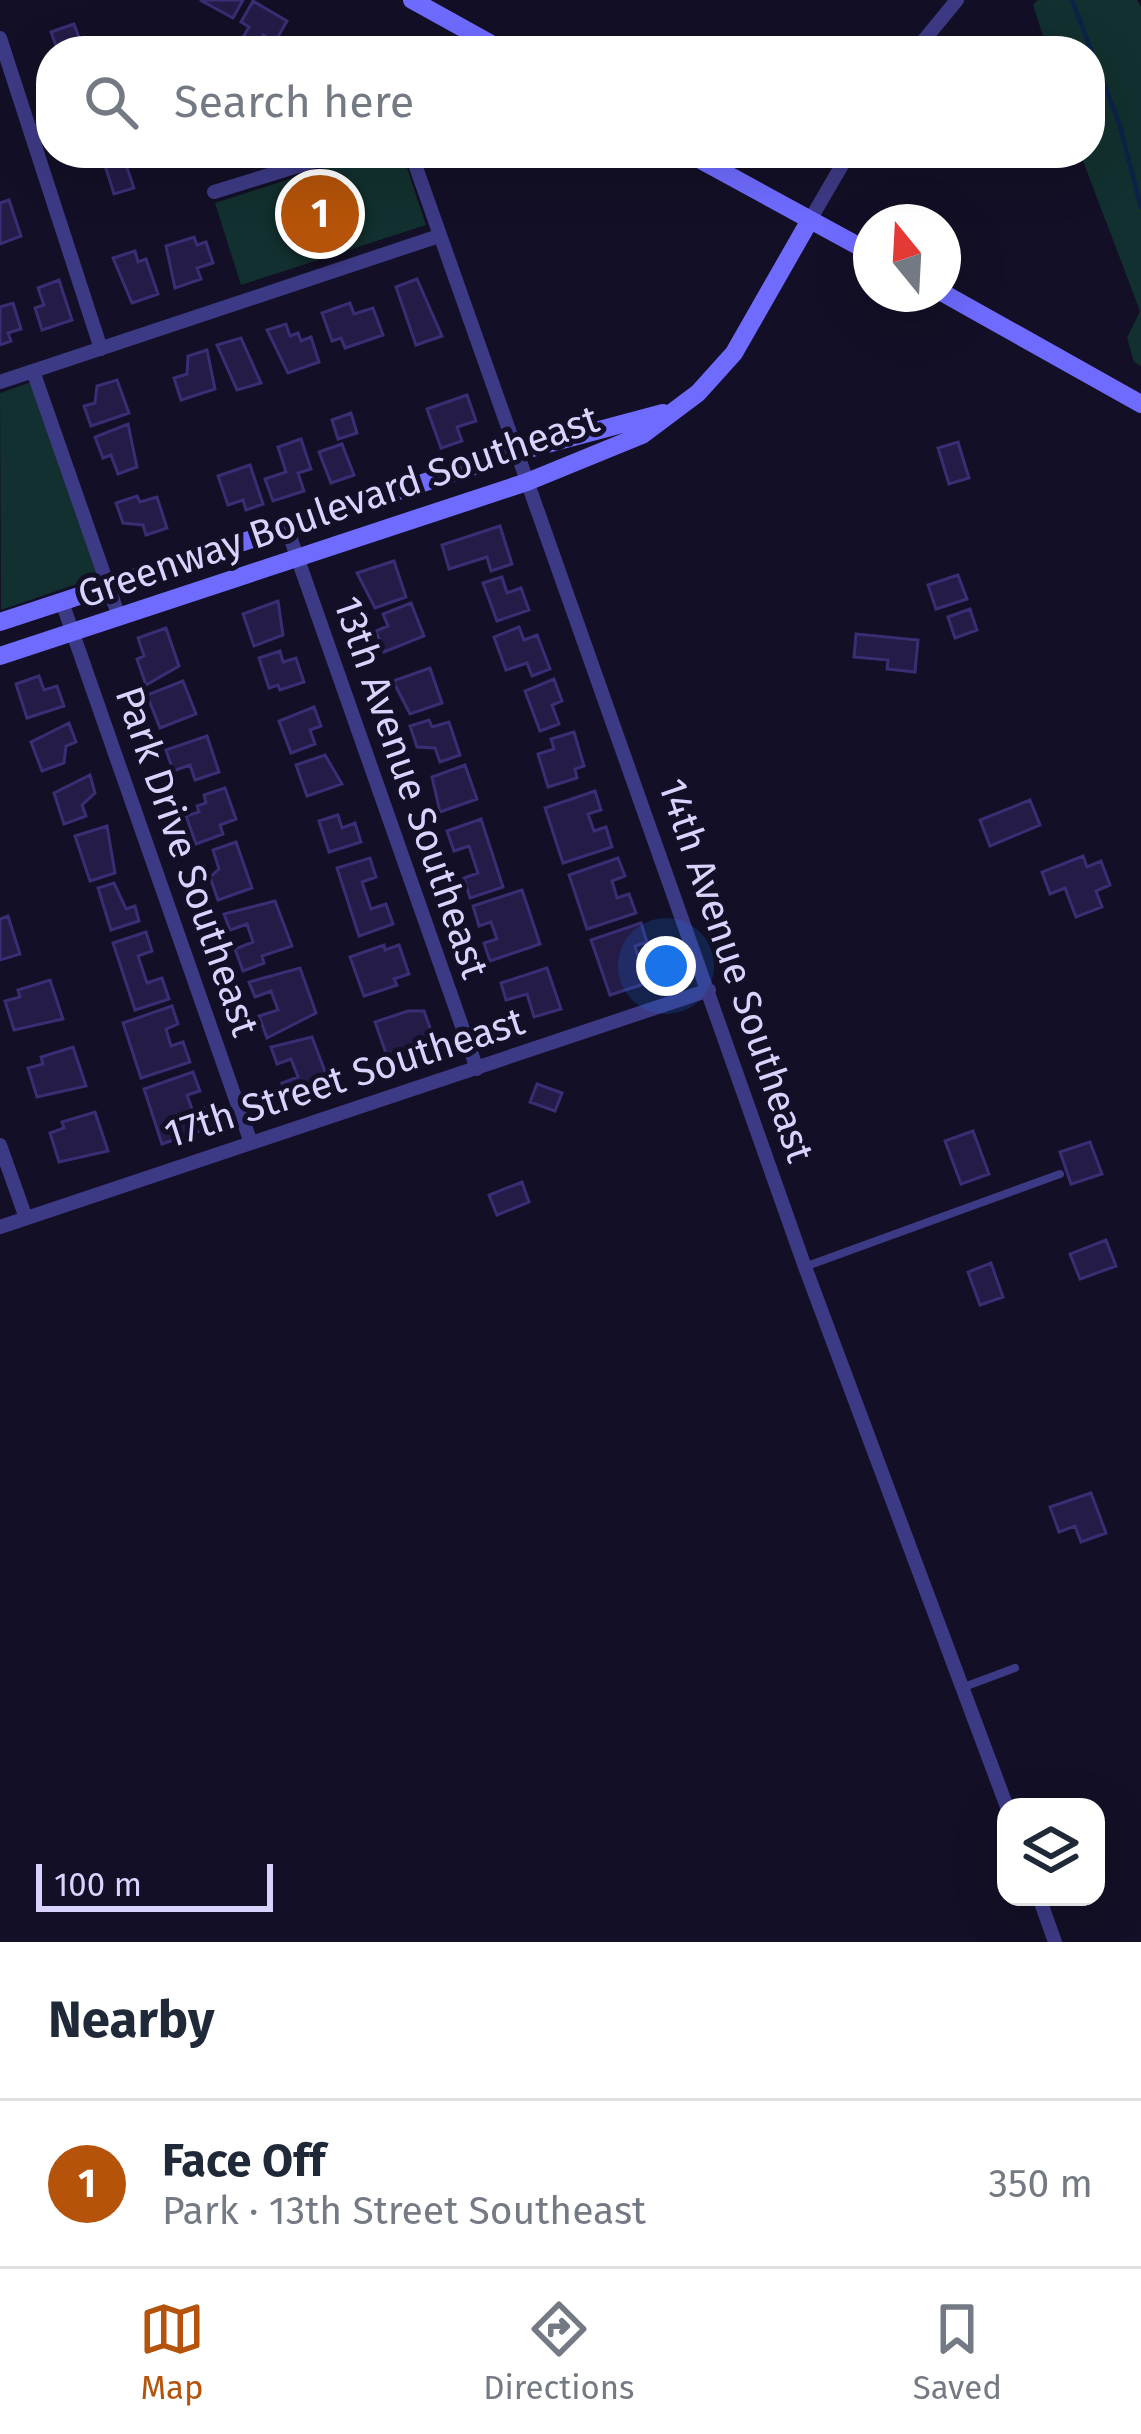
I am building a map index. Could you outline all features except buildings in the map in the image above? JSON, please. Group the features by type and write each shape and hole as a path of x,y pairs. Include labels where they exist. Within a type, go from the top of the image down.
{"street":[{"path":"412,0 477,36"},
{"path":"927,36 957,0"},
{"path":"0,38 36,149"},
{"path":"42,168 101,349"},
{"path":"214,192 292,168"},
{"name":"14th Avenue Southeast","path":"416,168 806,1267 1004,1798"},
{"path":"715,168 853,244"},
{"path":"810,220 840,168"},
{"name":"Greenway Boulevard Southeast","path":"0,656 527,482 642,435 688,401 734,353 810,220"},
{"path":"0,382 439,236"},
{"path":"961,303 1141,404"},
{"path":"33,371 119,617"},
{"name":"Greenway Boulevard Southeast","path":"0,622 517,452 633,423 688,401"},
{"name":"13th Avenue Southeast","path":"286,528 477,1069"},
{"name":"Park Drive Southeast","path":"62,602 251,1143"},
{"name":"17th Street Southeast","path":"0,1227 710,990"},
{"path":"0,1145 26,1218"},
{"path":"1043,1906 1055,1942"}],"lane":[{"path":"806,1267 1060,1174"},
{"path":"964,1687 1015,1668"}],"green space":[{"path":"1038,0 1137,0 1141,7 1141,366 1134,362 1127,338 1140,311 1086,168 1105,168 1105,36 1043,36 1033,5"},
{"path":"324,168 407,168 426,225 241,285 215,203"},
{"path":"34,381 103,575 1,610 0,393"}],"waterway":[{"path":"1072,0 1086,36"},
{"path":"1105,86 1141,207"}],"place":[{"name":"Face Off","path":"320,214"}]}
